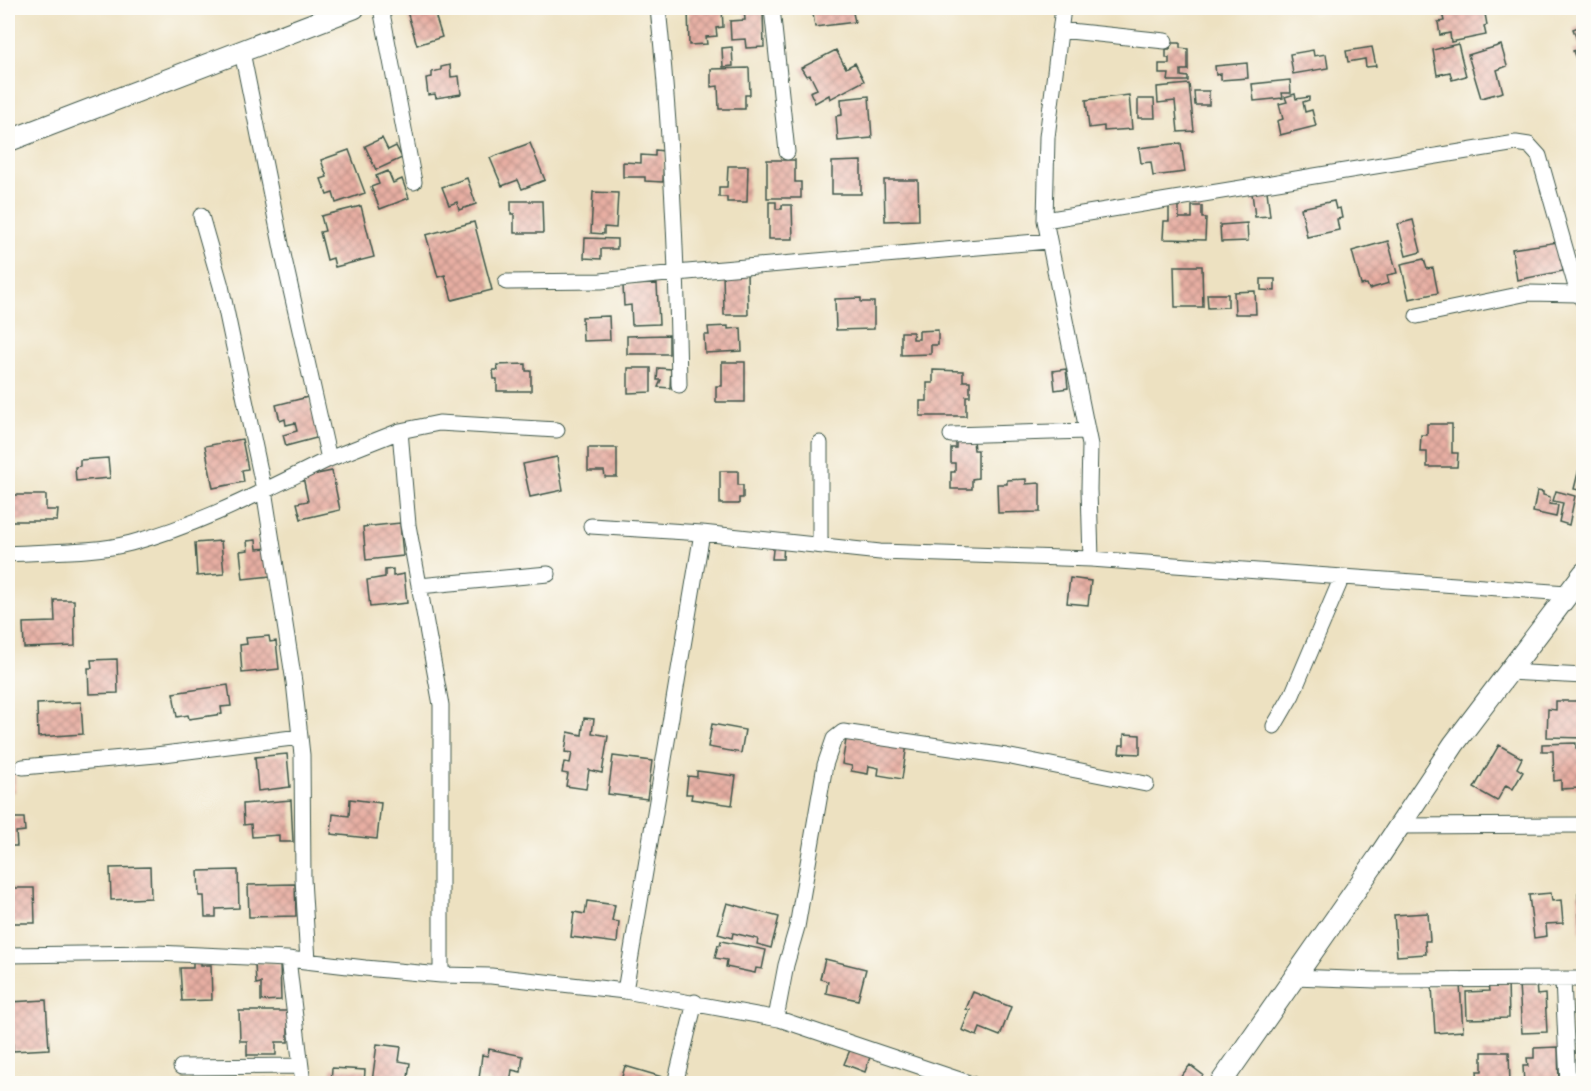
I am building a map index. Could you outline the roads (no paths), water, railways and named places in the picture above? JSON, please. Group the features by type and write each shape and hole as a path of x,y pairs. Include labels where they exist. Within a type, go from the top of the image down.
{"street":[{"path":"8,141 354,8"},
{"path":"381,8 414,182"},
{"path":"658,8 667,95 679,385"},
{"path":"772,8 787,152"},
{"path":"1063,8 1047,137 1045,220 1090,445 1091,559"},
{"path":"1060,30 1165,41"},
{"path":"242,52 284,259 329,459"},
{"path":"1045,220 1516,142 1529,146 1539,156 1581,298 1528,293 1417,316"},
{"path":"201,216 221,286 264,490 300,737 303,879 308,961"},
{"path":"506,282 601,281 1048,241"},
{"path":"8,554 88,549 130,543 210,516 329,459 400,431 440,423 557,430"},
{"path":"400,431 408,525 441,705 441,975"},
{"path":"951,435 1087,431"},
{"path":"820,443 820,545"},
{"path":"591,526 702,533 880,552 1091,559 1567,593"},
{"path":"625,991 702,533"},
{"path":"1220,1083 1454,744 1584,573"},
{"path":"419,586 549,574"},
{"path":"1274,726 1292,695 1342,577"},
{"path":"1508,672 1584,676"},
{"path":"776,1018 786,965 797,927 825,765 834,739 843,732 1006,756 1146,784"},
{"path":"22,767 156,755 300,737"},
{"path":"1399,826 1584,825"},
{"path":"8,955 156,953 288,959 441,975 491,976 625,991 776,1018 972,1083"},
{"path":"288,959 303,1083"},
{"path":"1294,977 1376,980 1584,979"},
{"path":"1563,980 1568,1083"},
{"path":"675,1083 695,1002"},
{"path":"181,1067 301,1066"}]}
